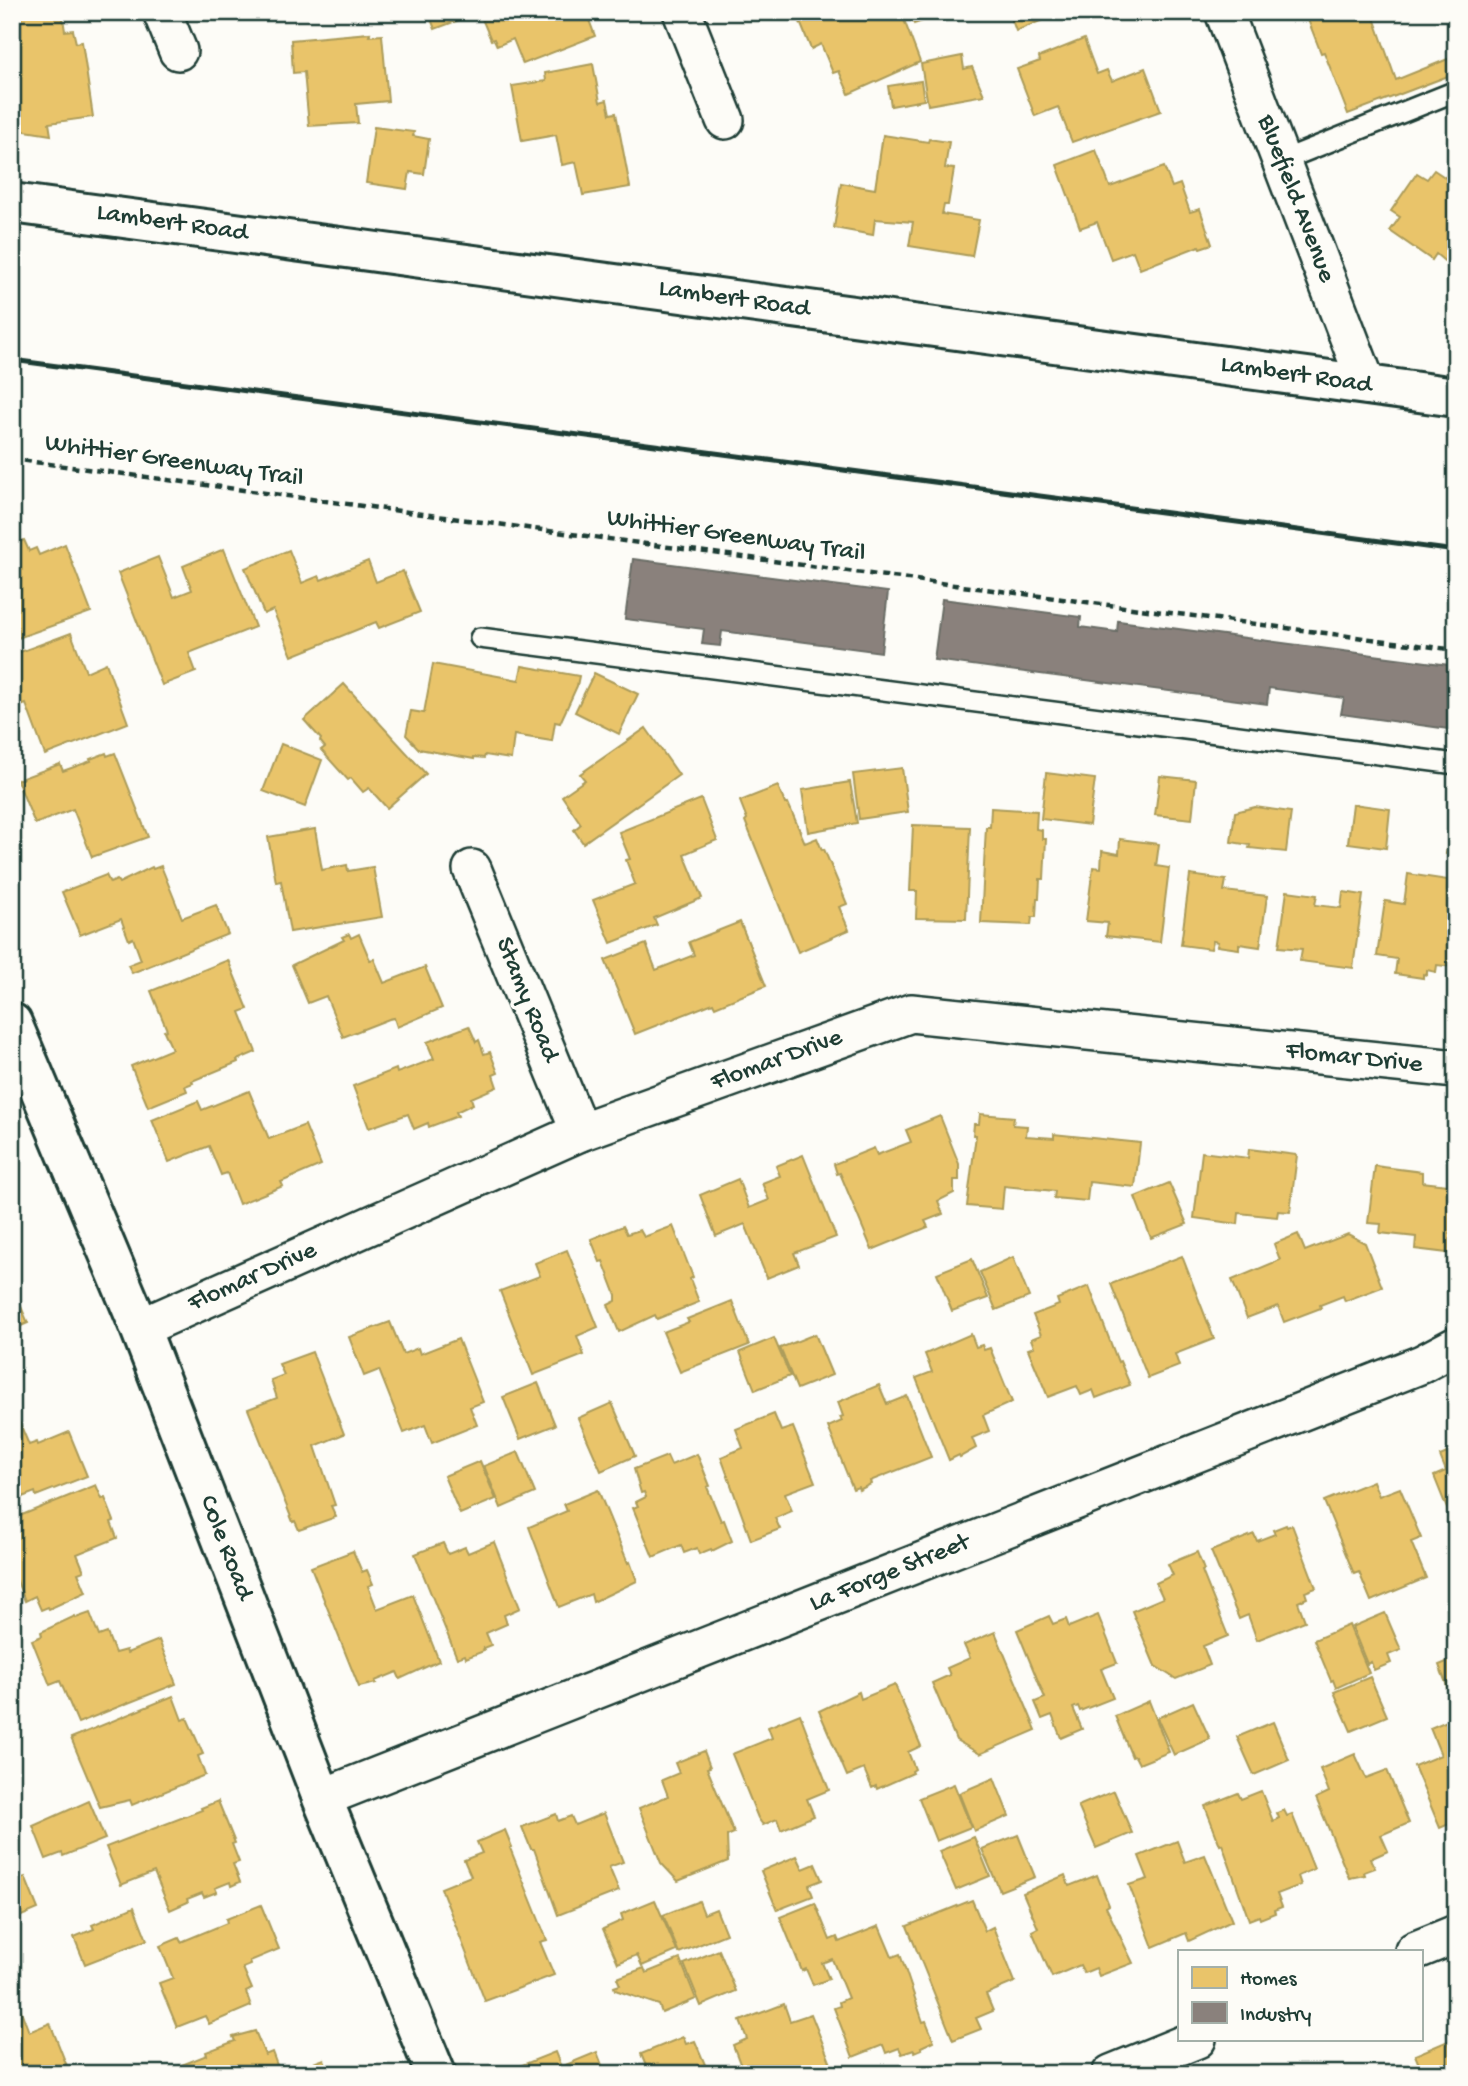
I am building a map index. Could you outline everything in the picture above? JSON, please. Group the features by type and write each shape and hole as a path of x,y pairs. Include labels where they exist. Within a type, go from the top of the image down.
{"main road":[{"name":"Lambert Road","path":"12,203 1456,397"},
{"name":"Cole Road","path":"12,1023 140,1328 322,1798 436,2074"}],"street":[{"path":"162,12 178,51"},
{"path":"681,12 725,120"},
{"name":"Bluefield Avenue","path":"1224,12 1367,385"},
{"name":"Stamy Road","path":"472,869 580,1132"},
{"name":"Flomar Drive","path":"140,1328 580,1132 911,1013 1456,1069"},
{"name":"La Forge Street","path":"322,1798 1422,1364 1456,1346"},
{"path":"1416,1950 1456,1934"},
{"path":"1111,2074 1195,2040"}],"lane":[{"path":"1281,161 1456,91"},
{"path":"480,638 1456,764"}],"path":[{"name":"Whittier Greenway Trail","path":"12,459 857,573 1456,650"}],"building: Homes":[{"path":"12,12 62,12 65,31 73,30 76,43 82,42 93,117 49,123 51,135 12,129 12,46 17,45"},
{"path":"428,12 474,12 475,14 435,29"},
{"path":"586,12 595,36 523,64 513,39 497,46 494,39 491,40 480,14"},
{"path":"810,12 901,12 920,62 849,94 839,71 833,73 821,44 811,49 798,17"},
{"path":"909,12 933,12 934,17 914,24"},
{"path":"1009,12 1062,12 1016,31"},
{"path":"1305,12 1372,12 1396,80 1453,57 1456,73 1348,114"},
{"path":"370,33 369,36 382,35 388,101 356,104 358,123 309,126 304,72 293,73 291,40"},
{"path":"1084,39 1097,74 1107,70 1112,81 1145,68 1161,111 1072,142 1058,107 1035,116 1017,69"},
{"path":"962,56 964,69 972,67 984,95 928,105 921,64"},
{"path":"593,64 600,102 607,100 610,114 616,113 630,187 583,195 576,162 562,165 556,135 522,141 512,86 546,81 545,73"},
{"path":"921,81 924,100 891,106 888,86"},
{"path":"374,127 414,132 413,136 429,139 424,174 410,172 407,189 366,183"},
{"path":"883,135 928,142 929,139 949,142 945,168 954,169 948,205 944,205 942,214 979,220 972,256 909,246 913,222 875,219 873,235 834,228 841,183 875,189"},
{"path":"1096,150 1110,187 1164,167 1172,187 1180,184 1190,212 1200,209 1212,244 1200,248 1199,246 1140,269 1133,251 1111,259 1097,222 1080,228 1057,165"},
{"path":"1434,170 1456,183 1456,271 1436,254 1432,260 1390,231 1400,217 1391,211 1417,173 1427,179"},
{"path":"24,540 29,551 36,548 39,555 65,544 91,612 12,640 12,545"},
{"path":"224,549 255,627 189,653 196,672 162,685 118,573 158,557 174,597 192,590 183,566"},
{"path":"289,550 302,583 319,576 321,580 368,561 376,582 403,571 420,612 379,628 376,622 292,656 273,610 264,614 245,568"},
{"path":"71,633 86,672 106,663 128,723 45,755 26,704 12,709 12,655"},
{"path":"433,664 519,680 522,666 579,676 560,723 555,722 552,741 514,735 511,759 485,755 484,758 474,759 419,749 406,735 411,711 424,713"},
{"path":"594,673 638,694 619,734 575,712"},
{"path":"344,684 426,774 387,808 369,788 363,792 351,778 348,780 321,750 325,747 321,739 304,720"},
{"path":"646,728 679,775 583,843 574,830 581,824 562,796 585,780 580,774"},
{"path":"281,744 322,760 305,807 263,791"},
{"path":"106,753 107,756 115,753 148,837 92,857 73,809 35,824 17,780 60,764 63,771"},
{"path":"902,768 908,812 859,819 853,774"},
{"path":"1046,773 1095,779 1089,825 1041,819"},
{"path":"1160,776 1196,780 1192,819 1155,815"},
{"path":"850,782 857,823 808,832 802,790"},
{"path":"778,786 805,843 817,838 822,850 824,849 847,904 839,907 849,930 798,952 745,821 747,819 740,801"},
{"path":"701,799 717,840 684,854 702,898 654,918 657,925 611,943 593,900 635,884 626,860 630,859 619,832"},
{"path":"1353,804 1390,809 1386,848 1348,843"},
{"path":"1255,807 1291,812 1286,852 1249,848 1250,845 1231,842 1235,812"},
{"path":"991,808 1037,811 1036,829 1042,830 1042,839 1046,839 1044,879 1040,879 1036,917 1032,917 1031,925 981,923 986,827 990,827"},
{"path":"1452,814 1456,814 1456,860 1450,859 1451,855 1446,854"},
{"path":"913,825 970,827 966,919 916,918 917,891 910,891"},
{"path":"315,829 322,870 347,865 348,871 373,867 382,917 290,932 281,881 276,882 268,837"},
{"path":"1120,839 1159,844 1156,866 1169,868 1160,942 1106,936 1108,923 1086,921 1093,867 1101,868 1102,851 1119,854"},
{"path":"161,866 182,918 216,905 228,934 132,973 128,965 141,960 133,938 129,940 121,919 80,935 62,892 106,875 110,883 117,880 119,883 152,867"},
{"path":"1408,874 1448,880 1447,891 1456,892 1456,951 1453,967 1437,965 1436,972 1427,970 1427,975 1423,974 1423,978 1395,974 1397,959 1377,956 1385,901 1404,904"},
{"path":"1190,875 1226,880 1224,891 1267,896 1260,947 1239,944 1239,949 1217,946 1218,942 1213,941 1211,949 1181,945"},
{"path":"1287,891 1317,895 1315,905 1341,908 1343,892 1363,895 1353,968 1300,961 1302,949 1279,947"},
{"path":"740,922 766,986 715,1007 713,1003 635,1034 605,960 646,944 656,970 694,955 689,942"},
{"path":"349,934 351,938 359,934 384,983 425,967 442,1008 397,1027 394,1018 343,1037 326,996 308,1003 292,965 344,940 342,937"},
{"path":"228,960 248,1009 240,1012 256,1052 192,1081 193,1083 185,1086 187,1091 148,1107 131,1066 172,1049 151,991"},
{"path":"469,1026 476,1042 479,1040 484,1054 490,1052 498,1073 493,1075 497,1087 471,1098 473,1104 456,1112 458,1116 429,1127 428,1123 414,1129 408,1114 369,1128 353,1086 396,1069 397,1073 434,1059 427,1042"},
{"path":"249,1091 269,1139 305,1125 321,1165 281,1182 283,1186 239,1204 227,1173 221,1175 209,1146 169,1162 152,1120 198,1101 202,1110"},
{"path":"980,1114 1014,1117 1013,1125 1027,1126 1026,1136 1054,1138 1054,1134 1140,1143 1135,1187 1089,1182 1087,1201 1054,1198 1055,1191 1004,1186 1002,1209 967,1206 976,1135 973,1135 974,1124 979,1124"},
{"path":"940,1116 959,1164 959,1180 954,1180 954,1193 938,1201 943,1214 925,1221 928,1227 872,1250 834,1164 874,1148 877,1155 911,1142 906,1130"},
{"path":"1249,1149 1297,1155 1290,1212 1278,1211 1277,1217 1239,1213 1238,1224 1194,1218 1202,1152 1248,1158"},
{"path":"803,1155 836,1237 794,1253 799,1265 767,1278 745,1224 716,1236 700,1195 738,1179 749,1208 769,1200 762,1183 780,1176 776,1166"},
{"path":"1375,1166 1422,1172 1422,1182 1456,1186 1456,1254 1415,1249 1416,1237 1380,1233 1381,1224 1368,1223"},
{"path":"1169,1183 1187,1224 1151,1238 1135,1197"},
{"path":"623,1226 627,1234 640,1230 644,1237 673,1226 693,1277 690,1279 699,1302 657,1319 655,1315 619,1332 608,1305 616,1301 616,1295 591,1239"},
{"path":"1298,1234 1305,1251 1348,1234 1365,1243 1382,1287 1345,1301 1343,1296 1320,1305 1321,1308 1284,1322 1278,1306 1247,1318 1232,1280 1280,1260 1274,1244"},
{"path":"567,1250 598,1327 577,1336 584,1355 533,1375 500,1291 540,1276 535,1263"},
{"path":"1182,1256 1214,1339 1175,1354 1179,1366 1148,1378 1111,1284"},
{"path":"1013,1257 1029,1297 996,1310 980,1272"},
{"path":"972,1259 988,1298 952,1311 937,1273"},
{"path":"12,1286 28,1323 12,1330"},
{"path":"1089,1286 1118,1362 1120,1361 1130,1385 1096,1398 1093,1390 1081,1395 1077,1386 1048,1397 1028,1349 1034,1347 1031,1339 1041,1335 1033,1315 1059,1305 1057,1299"},
{"path":"732,1301 749,1345 680,1372 663,1332"},
{"path":"390,1322 403,1354 418,1348 420,1354 458,1339 483,1402 470,1407 477,1425 432,1443 425,1425 404,1433 379,1370 364,1376 349,1337"},
{"path":"815,1334 832,1375 797,1389 780,1348"},
{"path":"971,1334 976,1347 982,1345 984,1350 990,1348 1012,1402 983,1415 989,1431 972,1438 976,1448 949,1460 916,1378 932,1372 925,1354"},
{"path":"774,1338 790,1376 755,1390 740,1352"},
{"path":"312,1352 344,1434 315,1446 335,1505 331,1506 336,1517 299,1530 295,1521 293,1522 248,1409 277,1398 271,1380 284,1375 279,1364"},
{"path":"538,1383 555,1425 520,1439 503,1397"},
{"path":"879,1385 887,1404 907,1396 931,1457 870,1481 871,1484 859,1490 858,1487 853,1489 828,1427 842,1421 838,1402"},
{"path":"612,1403 635,1456 601,1471 578,1418"},
{"path":"12,1405 29,1445 37,1442 38,1445 69,1432 87,1476 36,1496 35,1492 12,1501"},
{"path":"774,1414 781,1431 793,1427 815,1482 785,1493 792,1511 775,1518 780,1529 751,1540 721,1457 743,1448 736,1429"},
{"path":"1456,1449 1456,1514 1450,1516 1434,1476 1446,1471 1440,1456"},
{"path":"518,1452 535,1493 501,1508 484,1466"},
{"path":"697,1454 710,1486 707,1487 732,1541 699,1554 697,1548 684,1553 681,1545 653,1557 633,1508 638,1506 636,1502 646,1497 644,1492 641,1493 634,1469 667,1456 671,1465"},
{"path":"480,1461 496,1499 460,1514 444,1476"},
{"path":"1373,1481 1379,1496 1400,1488 1421,1538 1411,1542 1426,1578 1371,1601 1359,1572 1354,1574 1324,1501"},
{"path":"96,1485 102,1499 105,1498 117,1538 77,1554 84,1571 78,1573 86,1592 41,1610 35,1596 25,1601 12,1569 12,1519"},
{"path":"598,1490 637,1581 593,1602 591,1594 559,1607 529,1527 567,1511 564,1504"},
{"path":"1292,1525 1316,1588 1305,1592 1307,1598 1298,1602 1305,1621 1257,1640 1248,1615 1239,1619 1211,1551 1254,1534 1257,1541 1275,1534 1273,1530"},
{"path":"494,1542 520,1608 504,1615 507,1624 486,1633 491,1645 483,1648 484,1651 466,1658 465,1655 457,1658 415,1554 443,1543 448,1554 465,1547 468,1553"},
{"path":"353,1551 362,1572 367,1570 373,1584 368,1586 377,1609 413,1595 439,1661 400,1679 397,1672 375,1681 376,1683 359,1687 311,1567"},
{"path":"1197,1552 1228,1636 1203,1646 1210,1665 1176,1679 1155,1666 1132,1611 1163,1598 1156,1583 1173,1575 1168,1564"},
{"path":"90,1613 99,1636 107,1633 115,1653 126,1650 127,1653 159,1640 176,1684 78,1723 60,1681 50,1685 32,1640 42,1636 41,1632 75,1616 76,1618"},
{"path":"1385,1613 1401,1650 1388,1655 1391,1663 1374,1670 1371,1662 1367,1664 1352,1627"},
{"path":"1098,1615 1117,1663 1101,1669 1113,1698 1080,1711 1078,1706 1073,1708 1082,1729 1061,1738 1052,1715 1042,1719 1035,1702 1045,1698 1017,1630 1049,1616 1053,1624 1066,1619 1069,1627"},
{"path":"1349,1625 1369,1673 1336,1688 1314,1640"},
{"path":"995,1632 1036,1730 980,1754 956,1740 932,1683 950,1675 947,1668 970,1658 964,1645"},
{"path":"1456,1658 1456,1703 1454,1704 1439,1665"},
{"path":"1370,1677 1387,1716 1351,1731 1334,1692"},
{"path":"895,1685 921,1746 908,1752 915,1769 913,1773 877,1789 876,1786 872,1788 864,1769 847,1776 819,1711 859,1692 861,1699"},
{"path":"173,1696 182,1720 187,1718 203,1754 198,1756 205,1775 132,1805 130,1800 100,1807 71,1738"},
{"path":"1149,1701 1169,1752 1139,1764 1135,1756 1132,1757 1115,1716"},
{"path":"1193,1702 1210,1739 1174,1755 1157,1718"},
{"path":"800,1714 829,1790 807,1799 814,1816 781,1830 777,1819 763,1825 758,1818 732,1754 772,1738 768,1727"},
{"path":"1454,1718 1456,1821 1440,1828 1414,1766 1441,1755 1430,1728"},
{"path":"1273,1722 1289,1760 1254,1775 1237,1737"},
{"path":"704,1751 710,1767 707,1768 734,1833 727,1836 728,1861 678,1881 661,1863 639,1808 668,1796 662,1780 679,1773 675,1763"},
{"path":"1355,1754 1366,1778 1387,1770 1409,1823 1381,1835 1388,1851 1370,1859 1375,1868 1364,1872 1365,1875 1349,1878 1316,1798 1329,1792 1320,1769"},
{"path":"994,1778 1009,1816 974,1831 959,1793"},
{"path":"954,1784 971,1827 936,1841 919,1798"},
{"path":"1114,1791 1132,1833 1096,1848 1078,1806"},
{"path":"1261,1791 1273,1821 1279,1818 1277,1813 1284,1810 1287,1816 1292,1814 1314,1869 1298,1876 1301,1885 1277,1894 1282,1907 1274,1910 1275,1913 1249,1920 1222,1844 1220,1845 1205,1806 1238,1793 1241,1799"},
{"path":"89,1801 105,1839 63,1856 62,1853 46,1859 33,1826"},
{"path":"218,1801 235,1843 232,1844 239,1862 233,1864 240,1882 231,1886 230,1882 215,1888 217,1892 204,1897 202,1893 187,1899 188,1902 170,1910 154,1872 121,1885 106,1847 202,1810 201,1808"},
{"path":"604,1813 623,1862 609,1867 619,1891 558,1915 534,1849 531,1849 522,1827 556,1814 558,1821 571,1816 575,1825"},
{"path":"505,1830 547,1940 540,1942 554,1975 485,2001 441,1888 471,1876 464,1860 482,1853 477,1842"},
{"path":"1018,1835 1035,1877 1000,1891 982,1849"},
{"path":"974,1837 990,1876 956,1890 939,1851"},
{"path":"1177,1841 1185,1862 1205,1855 1232,1921 1189,1941 1186,1933 1153,1947 1129,1885 1148,1879 1139,1856"},
{"path":"797,1856 803,1869 815,1864 822,1880 809,1885 813,1896 777,1910 761,1871"},
{"path":"1065,1875 1069,1886 1097,1875 1109,1905 1106,1907 1133,1963 1099,1976 1096,1968 1084,1973 1080,1965 1052,1977 1032,1931 1038,1928 1023,1893"},
{"path":"25,1877 38,1909 12,1920 12,1882"},
{"path":"655,1900 677,1951 642,1966 637,1955 618,1963 603,1929 623,1920 621,1914"},
{"path":"972,1900 985,1931 993,1927 1015,1982 986,1994 993,2011 976,2018 981,2029 953,2040 907,1926"},
{"path":"699,1901 704,1914 716,1909 726,1934 679,1953 663,1915"},
{"path":"815,1903 830,1940 837,1937 839,1942 879,1926 892,1957 900,1954 923,2022 926,2021 934,2041 915,2052 914,2050 902,2054 899,2048 886,2053 883,2045 853,2057 834,2008 848,1998 832,1959 822,1963 829,1979 813,1985 806,1969 802,1971 780,1917"},
{"path":"261,1905 279,1949 250,1961 251,1965 243,1968 252,1989 246,1992 251,2006 209,2024 205,2016 177,2027 159,1983 173,1978 160,1946 179,1938 181,1942"},
{"path":"134,1907 147,1940 85,1964 74,1937 94,1929 92,1925"},
{"path":"719,1950 736,1991 701,2006 684,1964"},
{"path":"680,1959 696,1999 662,2013 659,2005 615,1990 614,1987 620,1985 617,1978 644,1968 646,1973"},
{"path":"18,2003 29,2032 50,2023 70,2074 12,2074 12,2005"},
{"path":"784,2004 790,2021 811,2014 835,2074 744,2074 733,2045 747,2039 740,2021"},
{"path":"255,2031 265,2055 272,2052 280,2073 324,2059 328,2070 331,2069 333,2074 170,2074 169,2070 235,2041 233,2037"},
{"path":"683,2037 686,2044 695,2041 709,2074 642,2074 648,2071 641,2054"},
{"path":"1448,2041 1452,2051 1456,2050 1456,2074 1423,2074 1415,2055"},
{"path":"555,2052 561,2067 597,2052 605,2073 514,2074 512,2069"}],"building: Industry":[{"path":"633,559 888,592 881,652 722,631 720,646 702,644 704,629 625,619"},
{"path":"942,599 1081,617 1080,627 1117,632 1118,621 1456,666 1456,730 1341,714 1344,698 1269,688 1267,704 934,660"}],"railway":[{"path":"12,360 1456,551"}]}
